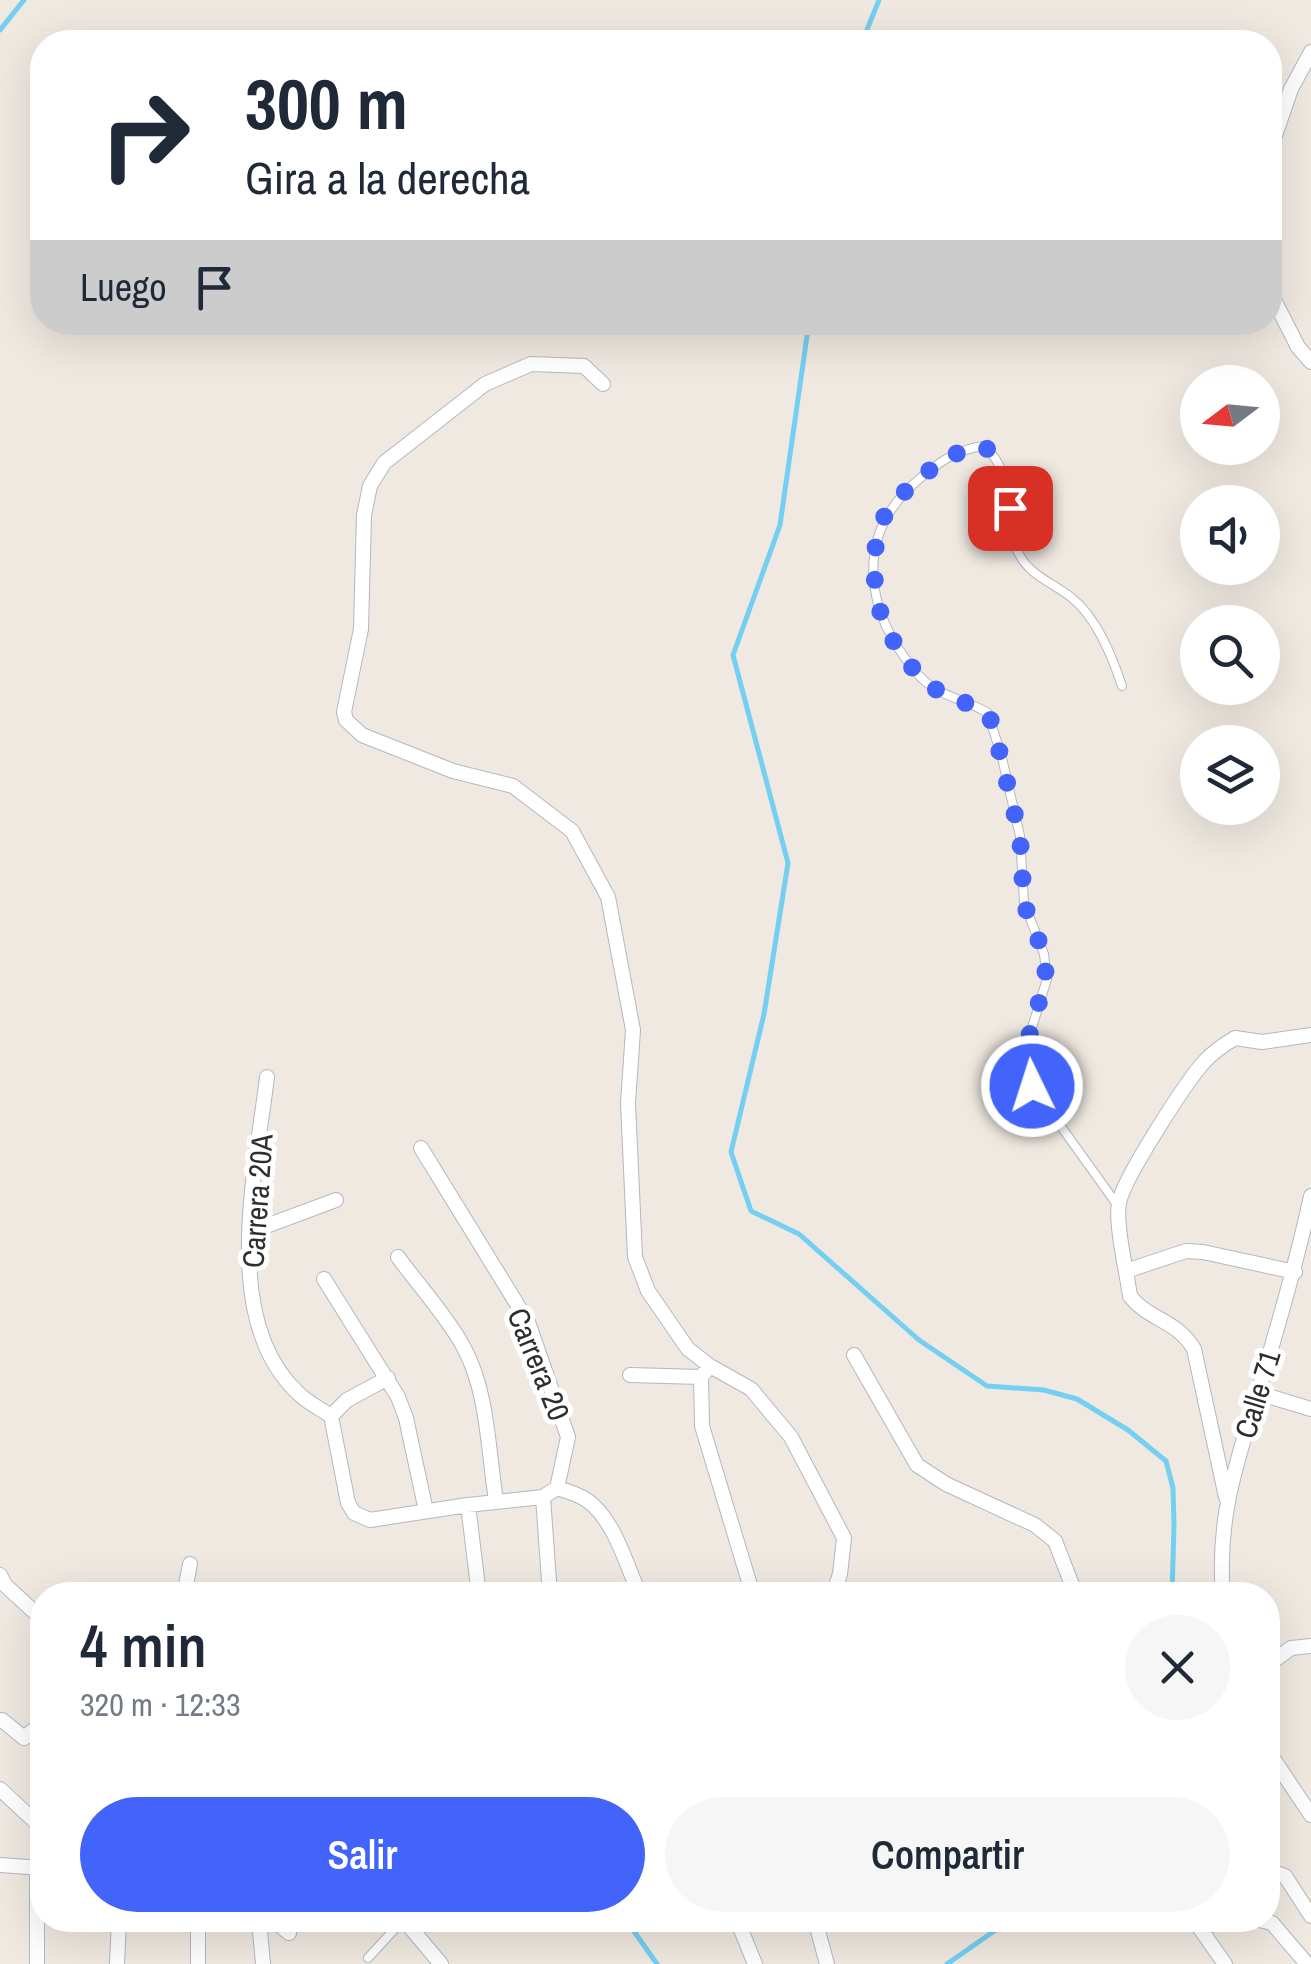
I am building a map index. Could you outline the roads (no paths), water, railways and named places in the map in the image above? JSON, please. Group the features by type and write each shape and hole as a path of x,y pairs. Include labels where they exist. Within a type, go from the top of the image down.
{"street":[{"path":"1282,115 1311,52"},
{"path":"1282,316 1298,347 1311,362"},
{"path":"603,384 584,366 531,364 485,384 384,462 370,486 364,514 362,628 344,712 346,720 362,735 453,772 513,786 572,831 608,896 633,1030 628,1103 635,1257 648,1291 706,1371 702,1426 750,1582"},
{"path":"1226,1496 1194,1349 1184,1332 1138,1306 1130,1296 1118,1206 1126,1182 1200,1066 1217,1049 1235,1038 1262,1042 1311,1035"},
{"name":"Carrera 20A","path":"267,1077 250,1232 254,1307 264,1340 284,1378 300,1396 331,1416"},
{"name":"Carrera 20","path":"421,1148 528,1322 568,1437 557,1488"},
{"path":"250,1232 336,1200"},
{"name":"Calle 71","path":"1222,1582 1226,1496 1294,1272 1310,1201"},
{"path":"1126,1270 1186,1252 1204,1252 1294,1272"},
{"path":"398,1257 471,1362 496,1500"},
{"path":"324,1279 388,1378 406,1418 426,1511"},
{"path":"854,1355 917,1465 946,1484 1036,1525 1055,1542 1071,1582"},
{"path":"630,1375 706,1371 751,1389 791,1437 838,1522 845,1550 836,1582"},
{"path":"388,1378 347,1400 331,1416 348,1503 354,1513 370,1520 496,1500 542,1497 557,1488 584,1498 597,1508 634,1582"},
{"path":"1258,1393 1311,1409"},
{"path":"542,1497 549,1582"},
{"path":"468,1505 477,1582"},
{"path":"187,1582 190,1564"},
{"path":"0,1574 5,1585 30,1608"},
{"path":"1280,1656 1291,1648 1308,1646 1311,1661"},
{"path":"2,1720 24,1738 30,1733"},
{"path":"1280,1769 1311,1814"},
{"path":"0,1789 30,1817"},
{"path":"0,1866 30,1868"},
{"path":"1280,1874 1311,1916"},
{"path":"37,1964 38,1932"},
{"path":"117,1964 118,1932"},
{"path":"198,1932 198,1964"},
{"path":"260,1932 263,1964"},
{"path":"413,1932 441,1964"},
{"path":"742,1932 754,1964"},
{"path":"819,1932 828,1964"},
{"path":"1202,1932 1225,1964"},
{"path":"1280,1932 1307,1964"}],"lane":[{"path":"1118,1206 1032,1086 1026,1047 1046,978 1044,954 1024,904 1020,836 988,713 941,694 918,675 891,639 878,608 874,592 878,530 894,504 931,468 967,448 984,446 994,454 1005,478 1016,550 1040,578 1075,600 1104,645 1122,686"},
{"path":"368,1958 392,1932"}],"waterway":[{"path":"0,30 24,0"},
{"path":"867,30 879,0"},
{"path":"807,335 780,525 733,655 788,863 764,1014 731,1152 751,1211 799,1234 919,1340 987,1386 1044,1390 1077,1399 1128,1430 1166,1461 1173,1488 1172,1582"},
{"path":"634,1932 657,1964"},
{"path":"947,1964 993,1932"}]}
